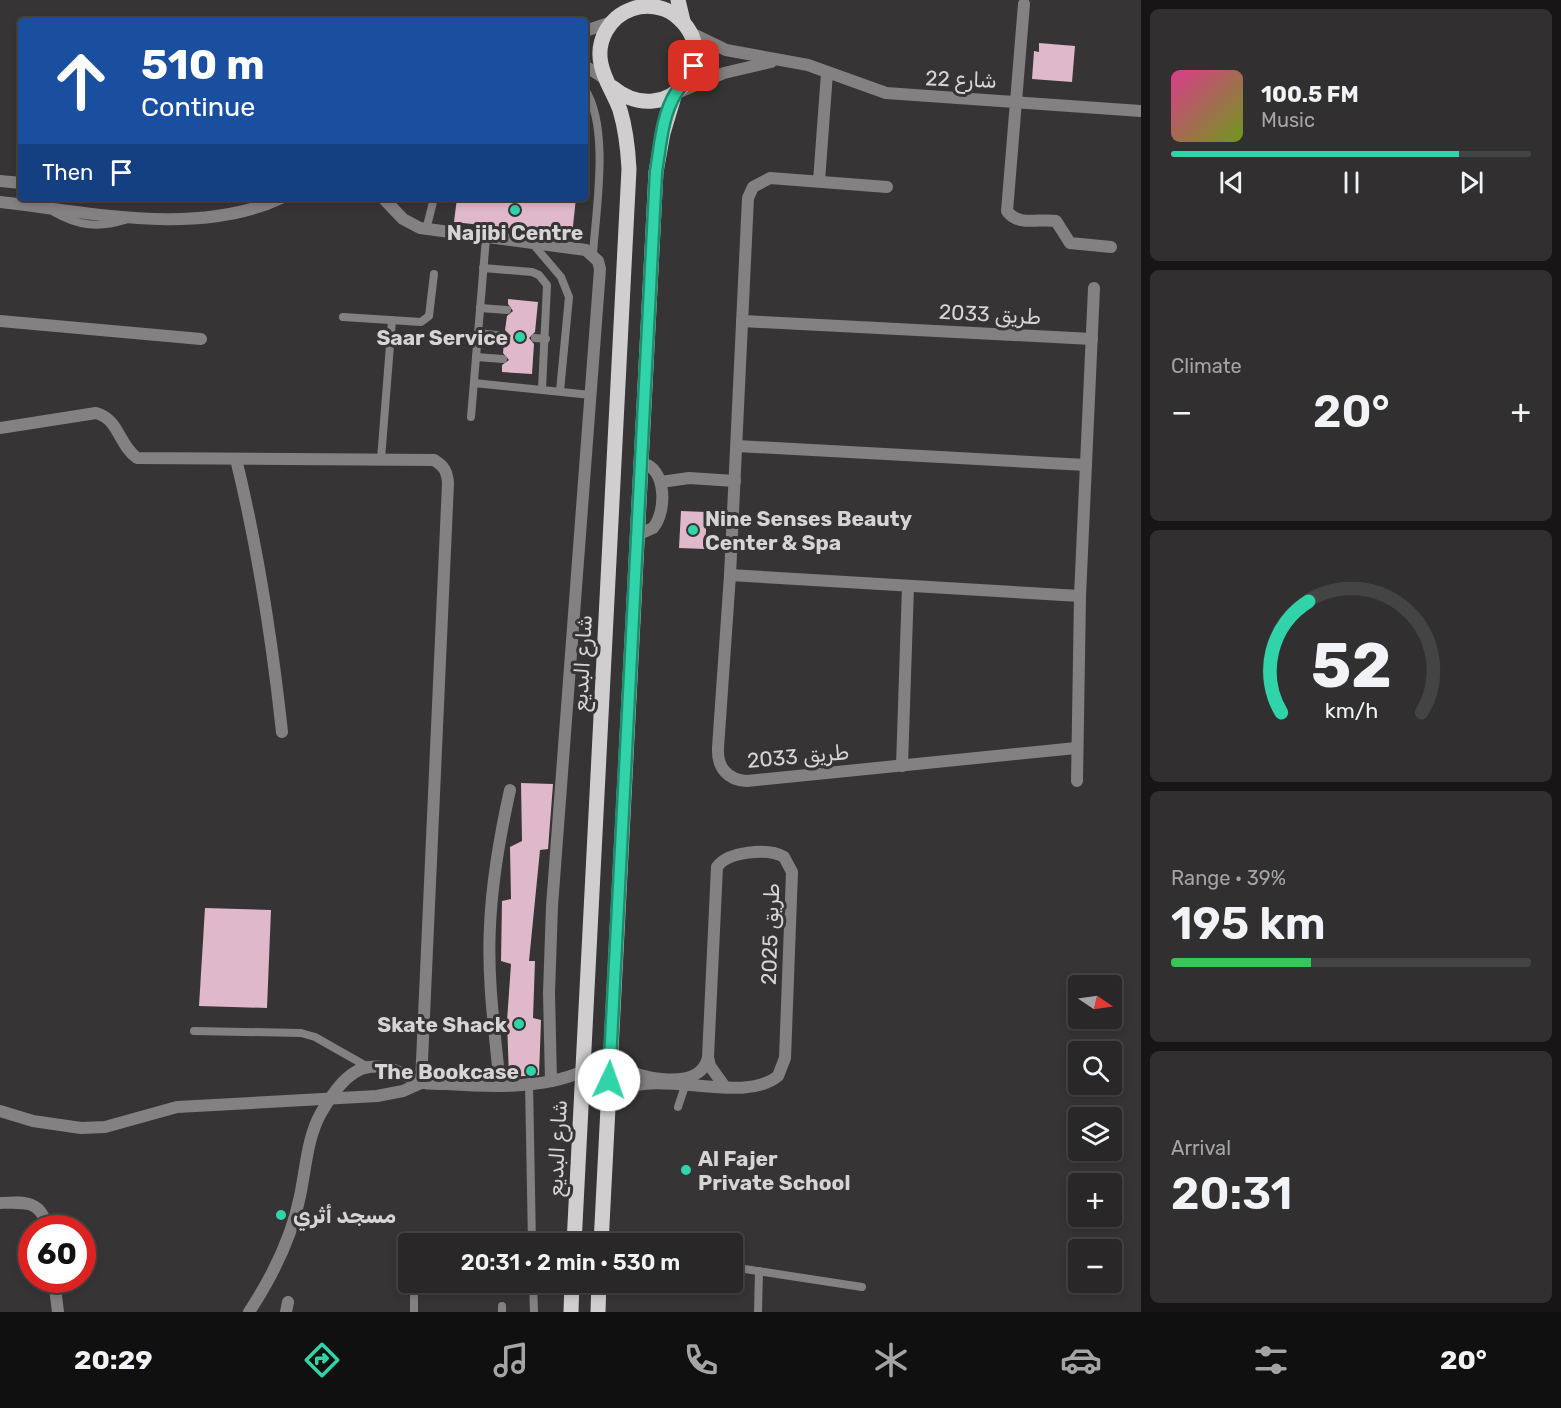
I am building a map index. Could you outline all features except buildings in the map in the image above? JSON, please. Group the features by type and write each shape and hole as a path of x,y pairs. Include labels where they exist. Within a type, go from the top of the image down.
{"main road":[{"path":"678,0 695,50 694,66 687,81 675,93 649,102 636,101 609,83 601,65 600,50 604,35 623,11 639,6 655,6 670,12 687,27"},
{"name":"شارع البديع","path":"574,1233 629,169 624,126 609,83"},
{"path":"601,1233 656,172 663,133 675,93"},
{"path":"571,1312 572,1293"},
{"path":"598,1312 599,1293"}],"street":[{"path":"1024,4 1007,203 1010,214 1020,220 1056,221 1070,243 1111,247"},
{"path":"588,29 623,11"},
{"name":"شارع 22","path":"687,27 726,50 785,60 863,87 910,97 1016,100 1141,111"},
{"name":"شارع 22","path":"675,93 724,73 785,60"},
{"path":"588,68 609,83"},
{"path":"819,181 826,73"},
{"name":"طريق 2033","path":"887,187 770,178 758,182 750,192 730,575 718,748 720,765 724,772 738,780 747,781 1076,748"},
{"path":"0,181 18,183"},
{"path":"0,210 0,202 135,216 185,218 222,216 254,209 274,201"},
{"path":"386,201 403,219 426,230 578,249 592,254 598,261 600,277 552,906 549,993 551,1081"},
{"path":"1077,781 1080,596 1094,288"},
{"path":"0,321 201,339"},
{"name":"طريق 2033","path":"742,321 1092,339"},
{"path":"0,428 96,413 106,416 113,422 128,451 137,458 434,460 442,465 447,473 421,1083"},
{"path":"737,446 1086,465"},
{"path":"236,459 252,526 264,595 282,732"},
{"path":"637,535 648,532 656,524 660,513 661,482 655,469 641,463"},
{"path":"661,482 689,478 735,481"},
{"path":"730,575 1080,596"},
{"path":"902,766 908,586"},
{"path":"500,1086 489,973 489,927 495,869 510,790"},
{"name":"طريق 2025","path":"608,1099 620,1088 635,1084 725,1087 768,1083 778,1076 784,1065 792,872 788,861 779,854 768,852 730,856 720,862 716,872 708,1057"},
{"path":"609,1061 636,1076 686,1078 700,1073 708,1057"},
{"path":"708,1057 710,1066 725,1087"},
{"path":"249,1312 265,1288 285,1244 300,1198 308,1150 316,1121 330,1097 352,1075 368,1067 400,1071 421,1083"},
{"path":"0,1112 56,1126 105,1127 177,1107 392,1094 421,1083 500,1086 551,1081 581,1071"},
{"path":"0,1203 33,1204 43,1215"},
{"path":"56,1293 58,1312"}],"lane":[{"path":"588,95 595,110 598,140 592,254"},
{"path":"426,230 433,201"},
{"path":"471,417 486,238"},
{"path":"532,243 561,277 569,297 560,391"},
{"path":"483,268 539,274 548,285 542,389"},
{"path":"343,317 421,322 426,320 429,316 434,274"},
{"path":"480,308 507,310"},
{"path":"537,313 548,314"},
{"path":"381,459 392,320"},
{"path":"478,333 505,336"},
{"path":"535,338 546,339"},
{"path":"476,357 503,359"},
{"path":"533,361 544,363"},
{"path":"474,383 591,395"},
{"path":"194,1031 301,1033 315,1037 368,1067"},
{"path":"529,1082 532,1233"},
{"path":"678,1107 685,1086"},
{"path":"743,1269 862,1287"},
{"path":"758,1312 759,1271"},
{"path":"533,1293 534,1312"},
{"path":"414,1296 414,1312"}],"place":[{"name":"Najibi Centre","path":"515,210"},
{"name":"Saar Service","path":"520,337"},
{"name":"Nine Senses Beauty Center & Spa","path":"693,530"},
{"name":"Skate Shack","path":"519,1024"},
{"name":"The Bookcase","path":"531,1071"},
{"name":"Al Fajer Private School","path":"686,1170"},
{"name":"مسجد أثري","path":"281,1215"}],"route":[{"path":"609,1080 656,172 663,133 675,93 687,81 694,66"}]}
